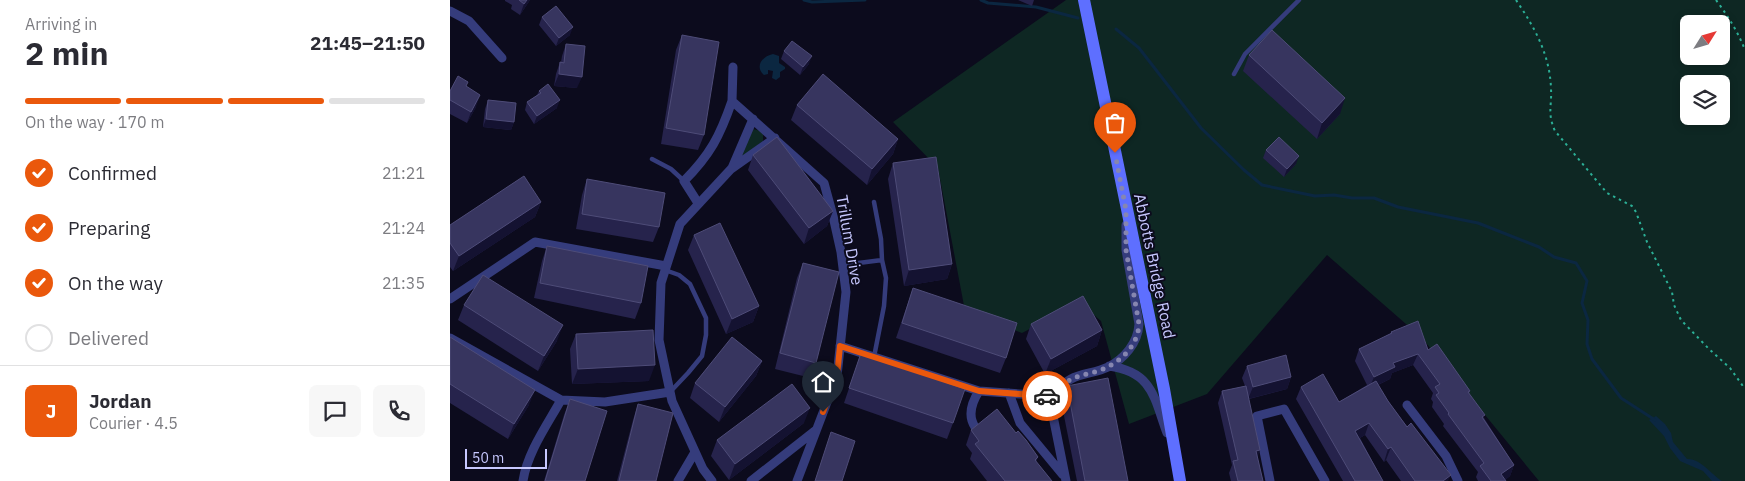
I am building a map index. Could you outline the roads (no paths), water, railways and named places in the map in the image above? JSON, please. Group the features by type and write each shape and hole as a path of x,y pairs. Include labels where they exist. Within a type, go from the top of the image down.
{"main road":[{"name":"Abbotts Bridge Road","path":"1084,0 1175,448 1180,481"}],"street":[{"path":"450,10 469,21 502,58"},
{"path":"698,203 684,181 701,164 721,132 732,101 733,67"},
{"name":"Trillum Drive","path":"732,101 824,183 834,216 846,292 837,376 797,481"},
{"path":"732,169 753,119"},
{"path":"712,481 703,469 672,401 659,340 661,283 680,224 732,169 775,138"},
{"path":"840,346 979,391 1049,396 1072,379 1109,366 1127,352 1139,333 1126,250 1126,210"},
{"path":"450,300 535,242 666,268"},
{"path":"450,338 561,400 605,402 670,392"},
{"path":"1109,366 1120,368 1136,375 1152,389 1168,436 1175,448"},
{"path":"975,427 972,423 971,404 979,391"},
{"path":"1009,393 1020,423 1066,479"},
{"path":"1049,396 1066,479"},
{"path":"523,481 524,471 528,462 561,400"},
{"path":"1407,405 1446,456 1458,481"},
{"path":"1270,481 1257,416 1284,409 1325,481"},
{"path":"751,481 816,430"},
{"path":"678,481 695,452"}],"lane":[{"path":"1234,74 1245,54 1299,0"},
{"path":"652,159 671,170 684,181"},
{"path":"874,202 886,278 884,306 874,357"},
{"path":"842,265 882,260"},
{"path":"666,268 690,284 706,318 706,334 702,356 670,392"}],"water":[{"path":"773,54 779,56 779,63 785,67 780,72 780,77 776,80 772,78 773,71 768,70 768,74 764,75 760,68 763,59"},
{"path":"1656,416 1665,424 1671,433 1673,442 1687,459 1692,459 1701,464 1722,481 1712,481 1703,471 1680,461 1664,436 1649,420"}],"waterway":[{"path":"804,0 812,2 865,0"},
{"path":"981,0 988,3 1036,7 1078,18"},
{"path":"1116,29 1139,48 1201,128 1262,185 1315,196 1334,195 1352,198 1374,198 1398,207 1478,223 1539,247 1554,257 1576,263 1587,281 1582,303 1588,320 1587,344 1592,359 1621,398 1655,420"}]}
